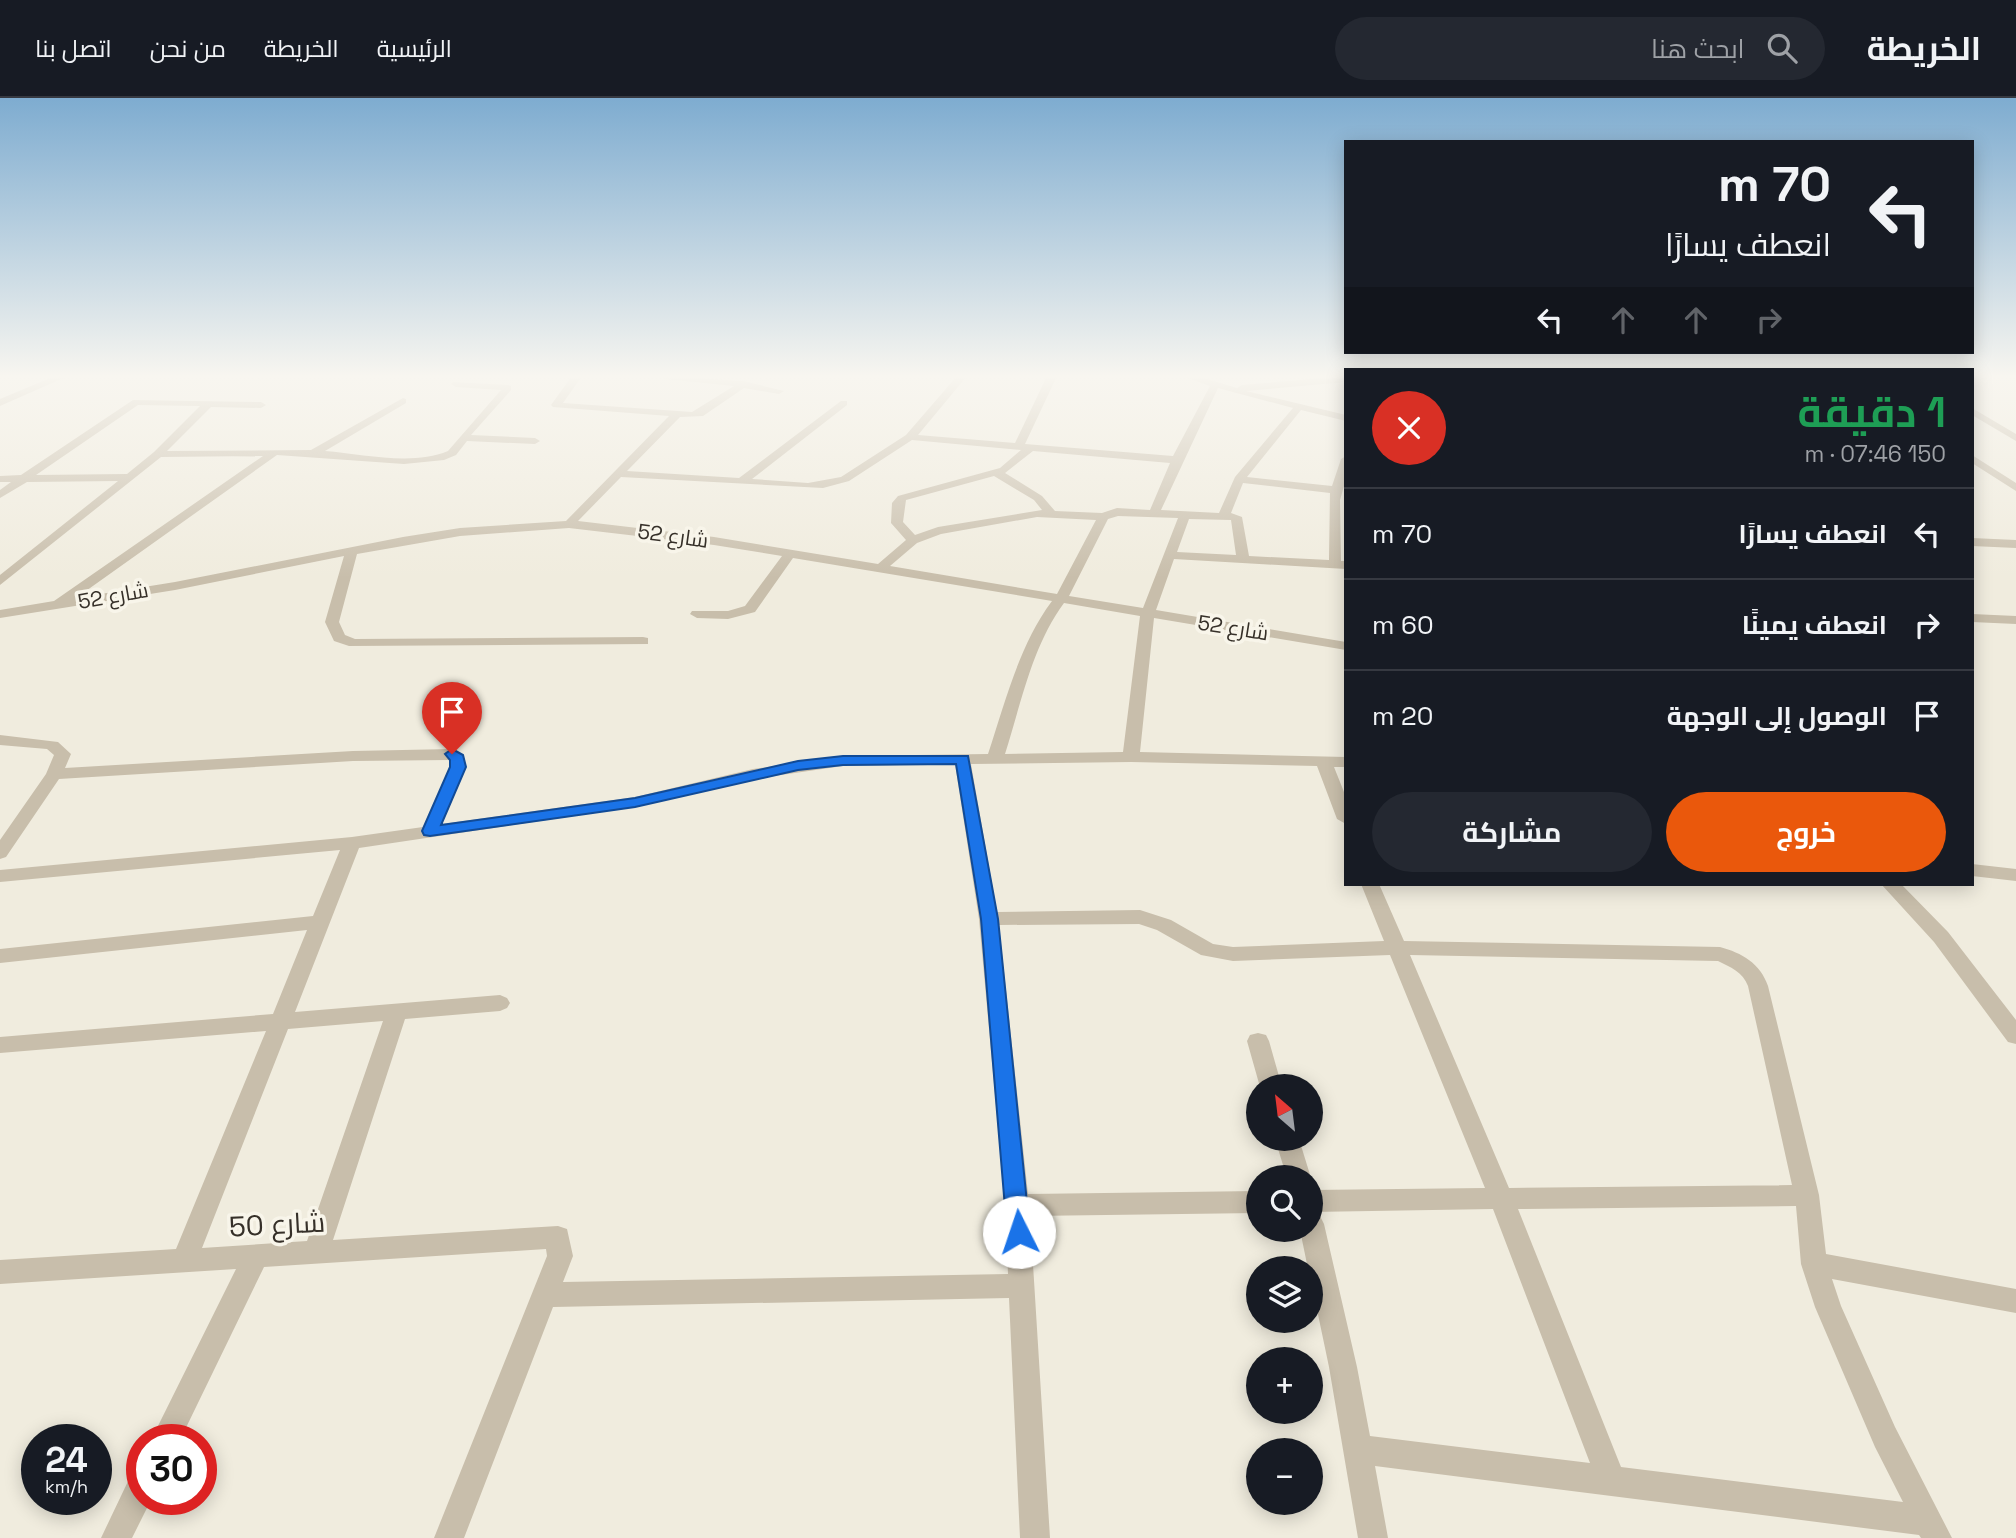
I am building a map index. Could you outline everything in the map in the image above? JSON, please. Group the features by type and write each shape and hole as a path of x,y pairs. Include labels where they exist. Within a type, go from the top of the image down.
{"street":[{"path":"0,495 76,443"},
{"path":"0,581 169,443"},
{"path":"314,453 331,443"},
{"path":"158,454 314,453 424,461 452,453 460,443"},
{"path":"569,524 649,443"},
{"path":"743,481 792,443"},
{"path":"619,474 808,486 845,479 901,443"},
{"path":"969,443 1177,460"},
{"path":"913,540 897,523 898,503 902,498 1009,468 1025,443"},
{"path":"1154,513 1186,443"},
{"path":"1224,515 1239,479 1269,443"},
{"path":"56,606 275,452"},
{"path":"1974,459 2016,488"},
{"path":"1170,555 1340,564 1334,526 1336,490 1344,465"},
{"path":"997,473 1038,498 1051,513"},
{"path":"0,479 130,477"},
{"path":"1239,479 1336,490"},
{"path":"880,569 913,540 938,531 1022,514 1051,513 1103,517 1117,512 1185,513 1237,518 1243,559"},
{"path":"1131,757 1147,615 1185,513"},
{"path":"995,758 1027,661 1049,614 1060,599 1103,517"},
{"name":"شارع 52","path":"0,614 175,586 352,550 460,532 569,524 639,530 1344,646"},
{"path":"1974,532 1988,543"},
{"path":"1974,542 2016,544"},
{"path":"352,550 332,622 333,630 339,638 354,643 643,641"},
{"path":"697,614 728,615 750,609 789,555"},
{"path":"1974,618 2014,621"},
{"path":"0,740 52,745 63,754 54,774 0,853"},
{"path":"54,774 452,754 457,758 458,767 430,831"},
{"path":"0,876 352,843 635,802 798,765 843,761 1131,757 1344,762"},
{"path":"962,759 989,919 1017,1205 1035,1538"},
{"path":"1323,761 1344,814"},
{"path":"184,1261 352,843"},
{"path":"1974,870 2016,875"},
{"path":"1371,886 1501,1199 1612,1482"},
{"path":"1892,886 1910,902 2016,1036"},
{"path":"989,919 1140,917 1164,925 1208,950 1233,954 1395,948 1720,954 1740,962 1755,976 1807,1195 1814,1264 1828,1307 1880,1426 1933,1530"},
{"path":"0,956 320,922"},
{"path":"0,1045 500,1003"},
{"path":"316,1253 397,1012"},
{"path":"1258,1041 1268,1074"},
{"path":"1323,1201 1807,1195"},
{"path":"1017,1205 1246,1202"},
{"name":"شارع 50","path":"0,1272 558,1237 561,1256 543,1295"},
{"path":"1315,1242 1359,1449 1373,1538"},
{"path":"173,1424 256,1256"},
{"path":"1814,1264 2016,1301"},
{"path":"449,1538 543,1295 1022,1286"},
{"path":"1359,1449 1612,1482 1933,1530"},
{"path":"116,1538 128,1515"}],"route":[{"path":"452,754 457,758 458,767 430,831 635,802 798,765 843,761 962,759 983,870 989,919 1019,1232"}]}
